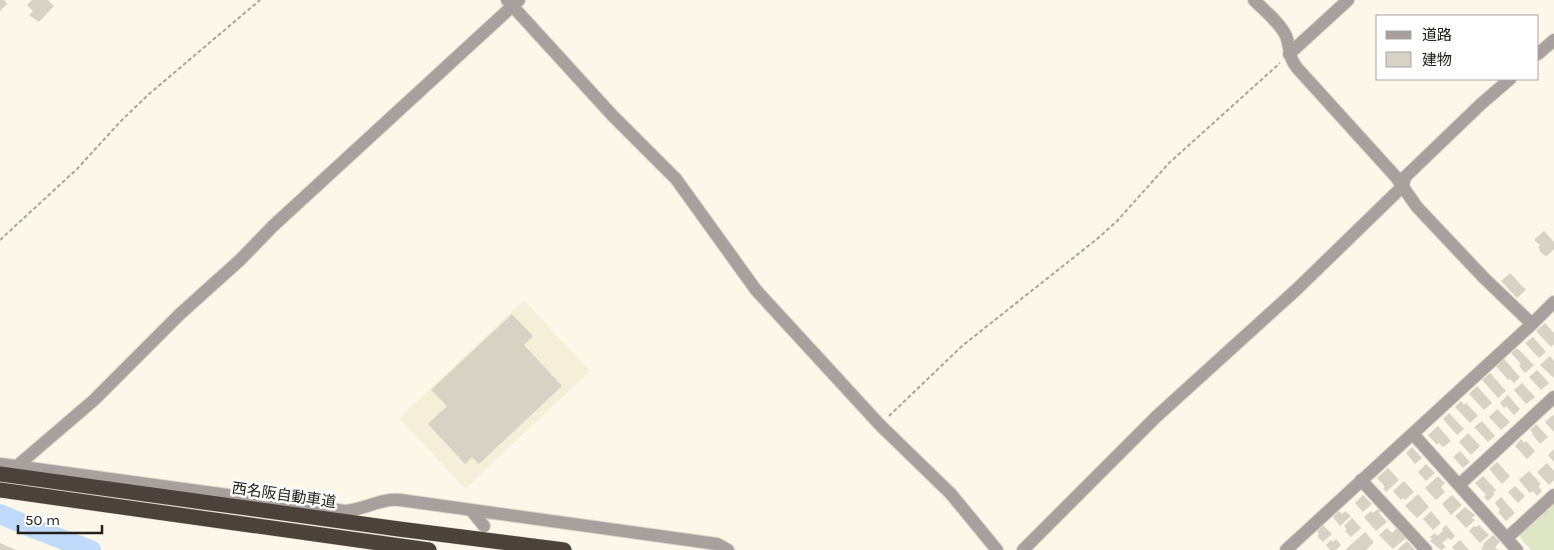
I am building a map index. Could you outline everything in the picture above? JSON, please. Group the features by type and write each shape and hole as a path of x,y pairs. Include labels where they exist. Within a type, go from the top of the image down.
{"highway":[{"name":"西名阪自動車道","path":"0,474 564,550"},
{"path":"0,490 429,550"}],"street":[{"path":"1254,0 1281,28 1286,36 1289,54 1298,69 1403,186 1417,207 1484,278 1532,324"},
{"path":"1289,54 1348,0"},
{"path":"17,466 94,400 180,314 240,260 273,226 513,2 612,115 676,179 756,290 880,425 951,494 997,550"},
{"path":"1539,53 1554,40"},
{"path":"1023,550 1169,404 1292,294 1403,186 1405,177 1509,80"},
{"path":"1286,550 1554,302"},
{"path":"1459,486 1554,397"},
{"path":"1412,434 1517,550"},
{"path":"0,464 344,510 354,510 390,499 717,544 728,550"},
{"path":"1361,480 1426,550"},
{"path":"1507,538 1554,494"},
{"path":"471,510 484,526"}],"path":[{"path":"0,240 81,164 144,98 260,0"},
{"path":"880,425 962,346 1117,221 1169,163 1289,54"}],"shaded area":[{"path":"524,300 590,371 465,489 399,418"}],"green space":[{"path":"1554,500 1554,550 1531,550 1521,539 1520,534"}],"building":[{"path":"0,0 4,0 7,4 0,11"},
{"path":"32,0 48,0 54,6 39,22 29,15 33,11 27,5"},
{"path":"1544,231 1554,242 1554,249 1547,256 1539,251 1538,247 1540,245 1534,240"},
{"path":"1510,273 1526,290 1517,298 1501,281"},
{"path":"512,314 533,336 524,345 562,386 479,464 472,457 465,464 428,424 447,406 431,390"},
{"path":"1545,323 1554,333 1554,344 1551,347 1536,331"},
{"path":"1533,337 1546,352 1539,358 1525,343"},
{"path":"1517,348 1534,365 1525,373 1519,366 1521,364 1511,353"},
{"path":"1550,356 1554,361 1554,378 1540,365"},
{"path":"1504,359 1520,377 1514,383 1510,379 1508,380 1496,366"},
{"path":"1537,370 1549,383 1541,390 1529,377"},
{"path":"1490,373 1506,391 1498,398 1482,380"},
{"path":"1522,383 1535,397 1526,404 1514,390"},
{"path":"1477,386 1492,403 1484,410 1469,394"},
{"path":"1508,395 1520,409 1514,415 1506,406 1504,408 1500,403"},
{"path":"1461,401 1464,405 1466,403 1478,416 1470,423 1455,407"},
{"path":"1497,409 1510,422 1501,430 1489,417"},
{"path":"1449,413 1464,429 1457,435 1443,419"},
{"path":"1554,416 1554,432 1545,422"},
{"path":"1482,421 1495,436 1488,442 1474,427"},
{"path":"1536,424 1548,437 1540,444 1530,430"},
{"path":"1438,426 1451,441 1443,447 1439,443 1437,445 1428,435"},
{"path":"1468,433 1480,446 1471,455 1459,442"},
{"path":"1521,439 1524,443 1526,441 1535,451 1527,459 1515,446"},
{"path":"1412,447 1422,458 1415,464 1406,453"},
{"path":"1554,449 1554,462 1548,455"},
{"path":"1460,451 1470,462 1463,468 1453,457"},
{"path":"1497,462 1510,476 1502,484 1489,469"},
{"path":"1547,463 1554,471 1554,480 1549,485 1537,472"},
{"path":"1426,464 1435,473 1426,481 1418,472"},
{"path":"1388,468 1399,480 1386,492 1383,488 1385,487 1377,478"},
{"path":"1529,471 1541,484 1538,486 1542,491 1537,496 1533,491 1530,493 1519,480"},
{"path":"1438,476 1445,483 1441,487 1445,492 1436,500 1425,488"},
{"path":"1483,476 1496,490 1493,493 1495,494 1488,501 1484,497 1486,495 1475,483"},
{"path":"1404,481 1414,492 1405,500 1403,498 1401,500 1393,491"},
{"path":"1515,486 1525,496 1518,503 1508,492"},
{"path":"1418,494 1429,507 1417,518 1405,506"},
{"path":"1363,495 1372,504 1363,512 1355,503"},
{"path":"1452,495 1462,505 1451,515 1442,504"},
{"path":"1501,497 1515,513 1506,521 1498,512 1500,510 1495,503"},
{"path":"1465,507 1475,515 1472,518 1475,520 1466,528 1455,516"},
{"path":"1378,509 1387,522 1376,531 1364,517 1371,511 1373,513"},
{"path":"1339,511 1342,514 1345,511 1351,516 1340,526 1333,517"},
{"path":"1431,511 1441,523 1433,530 1423,519"},
{"path":"1352,518 1361,528 1351,537 1345,531 1347,529 1344,526"},
{"path":"1323,525 1332,534 1323,542 1317,536 1319,534 1317,531"},
{"path":"1446,525 1455,536 1451,540 1448,538 1442,543 1446,547 1441,550 1430,541 1432,539 1430,537 1435,533 1437,536"},
{"path":"1479,525 1489,535 1480,543 1469,531 1474,526"},
{"path":"1387,528 1392,533 1397,528 1406,538 1393,549 1379,535"},
{"path":"1365,532 1374,542 1366,550 1345,550"},
{"path":"1493,535 1500,542 1495,547 1498,550 1483,550 1481,548 1483,544"},
{"path":"1336,539 1341,545 1336,550 1330,550 1326,545 1331,540 1333,542"},
{"path":"1460,540 1469,550 1455,550 1452,547"},
{"path":"1407,541 1415,550 1397,550"},
{"path":"0,543 16,550 0,550"}],"waterway":[{"path":"0,514 91,550"}]}
